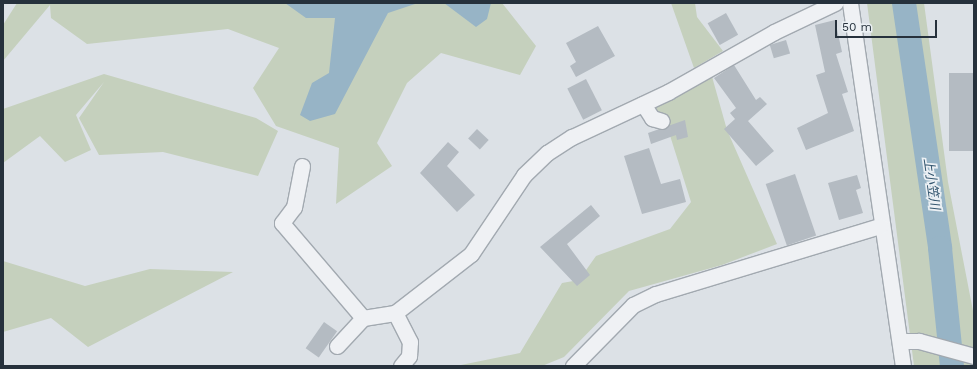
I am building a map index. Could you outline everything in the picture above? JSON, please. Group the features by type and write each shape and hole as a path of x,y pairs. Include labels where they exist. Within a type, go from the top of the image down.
{"street":[{"path":"337,346 363,318 395,313 471,254 524,175 547,153 572,137 643,104 774,32 835,3"},
{"path":"850,3 880,226 901,341 903,366"},
{"path":"643,104 652,118 662,121"},
{"path":"302,166 294,206 282,224 363,318"},
{"path":"573,366 633,305 656,294 880,226"},
{"path":"395,313 410,342 409,356 401,366"},
{"path":"901,341 919,341 970,354"}],"green space":[{"path":"17,3 502,3 536,46 520,75 441,53 407,83 377,143 392,166 336,204 339,148 276,126 253,88 279,48 228,29 87,44 51,18 50,5 3,61 3,25"},
{"path":"671,3 695,3 697,17 723,51 694,68"},
{"path":"867,3 924,3 948,182 974,316 974,366 914,366"},
{"path":"711,73 727,130 777,244 722,265 629,291 564,357 542,366 456,366 520,353 562,283 579,280 596,256 670,229 691,202 667,126 641,107"},
{"path":"104,74 256,118 278,131 258,176 163,152 99,155 79,118 104,82 76,115 91,150 65,162 40,136 3,163 3,109"},
{"path":"3,261 85,286 150,269 233,272 88,347 51,318 3,332"}],"water":[{"path":"285,3 418,3 388,13 335,114 310,121 300,115 312,83 329,73 335,18 306,18"},
{"path":"444,3 491,3 487,19 476,27"}],"building":[{"path":"726,13 738,35 720,45 708,23"},
{"path":"835,20 842,52 836,54 848,92 842,94 854,131 806,150 797,128 828,113 816,75 825,72 815,25"},
{"path":"598,26 615,56 576,77 570,66 576,62 566,43"},
{"path":"786,40 790,53 774,58 770,45"},
{"path":"734,65 756,100 760,97 767,104 748,121 774,151 756,166 724,129 735,119 730,113 736,108 714,78"},
{"path":"949,73 974,73 974,151 949,151"},
{"path":"586,79 602,110 583,120 567,89"},
{"path":"685,120 688,137 677,140 676,135 651,144 648,133"},
{"path":"477,129 489,140 480,149 468,139"},
{"path":"448,142 459,152 447,166 475,195 457,212 420,173"},
{"path":"649,148 661,184 680,179 686,202 642,214 624,156"},
{"path":"795,174 816,235 787,246 766,184"},
{"path":"857,175 861,188 856,190 863,213 839,220 828,183"},
{"path":"591,205 600,216 567,244 590,275 577,286 540,247"},
{"path":"324,322 337,331 319,357 306,348"}],"waterway":[{"name":"上小笠川","path":"904,3 940,248 952,366"}]}
